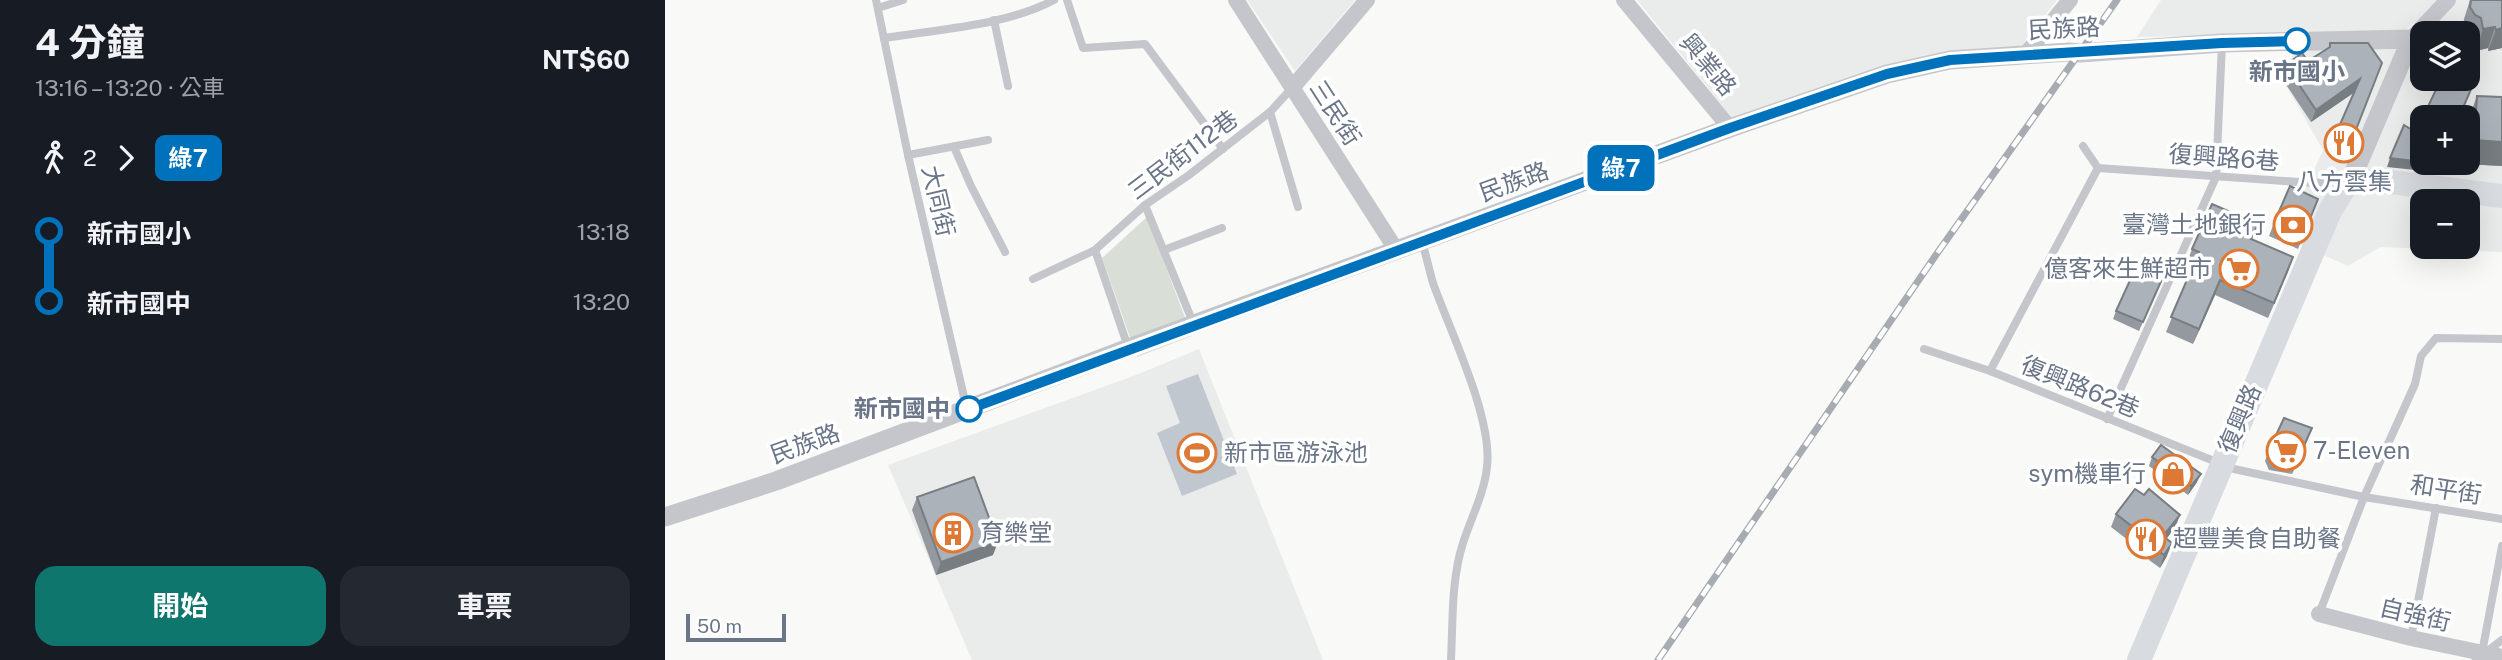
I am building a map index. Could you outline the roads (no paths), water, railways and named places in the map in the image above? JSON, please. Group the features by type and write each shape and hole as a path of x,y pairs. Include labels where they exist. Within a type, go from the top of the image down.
{"main road":[{"path":"2348,182 2382,181 2502,195"},
{"path":"2348,182 2381,194 2410,197"},
{"name":"復興路","path":"2154,660 2227,467 2330,211 2348,182"},
{"path":"2480,205 2502,208"},
{"name":"復興路","path":"2139,660 2227,467"}],"street":[{"name":"三民街","path":"1236,0 1397,251"},
{"path":"1292,88 1367,0"},
{"name":"興業路","path":"1624,0 1730,128"},
{"path":"2025,55 2070,0"},
{"path":"2428,21 2448,0"},
{"name":"民族路","path":"665,517 776,481 1129,348 1730,128 1887,74 1950,60 2222,43 2410,39"},
{"name":"復興路","path":"2348,182 2410,41"},
{"name":"自強街","path":"2319,614 2479,657 2502,657"}],"lane":[{"path":"877,4 903,0"},
{"path":"884,38 995,20 1033,11 1054,0"},
{"path":"1067,0 1083,48 1145,44 1223,149"},
{"name":"大同街","path":"877,4 908,155 967,410"},
{"path":"995,20 1008,86"},
{"path":"2106,419 2216,177 2222,43"},
{"name":"三民街112巷","path":"1033,278 1095,250 1145,205 1271,112 1292,88"},
{"path":"1271,112 1298,208"},
{"path":"908,155 988,140"},
{"path":"1990,371 2098,168 2083,146"},
{"path":"954,147 1005,253"},
{"name":"復興路6巷","path":"2098,168 2313,183 2348,182"},
{"path":"1145,205 1194,325"},
{"path":"1164,250 1222,228"},
{"path":"1422,242 1433,282 1485,430 1488,466 1478,504 1462,544 1455,579 1451,660"},
{"path":"1095,250 1129,348"},
{"path":"2319,614 2364,496 2415,384 2421,356 2436,338 2502,339"},
{"name":"復興路62巷","path":"1924,349 1990,371 2227,467"},
{"name":"和平街","path":"2227,467 2364,496 2502,519"},
{"path":"2411,638 2436,508"},
{"path":"2479,657 2502,547"},
{"path":"2479,657 2502,640"}],"railway":[{"path":"1658,660 1938,252 2117,0"}],"place":[{"name":"新市國小","path":"2297,41"},
{"name":"八方雲集","path":"2344,143"},
{"name":"臺灣土地銀行","path":"2293,225"},
{"name":"億客來生鮮超市","path":"2239,269"},
{"name":"新市國中","path":"969,409"},
{"name":"7-Eleven","path":"2286,451"},
{"name":"新市區游泳池","path":"1197,453"},
{"name":"sym機車行","path":"2173,474"},
{"name":"育樂堂","path":"953,533"},
{"name":"超豐美食自助餐","path":"2146,539"}]}
